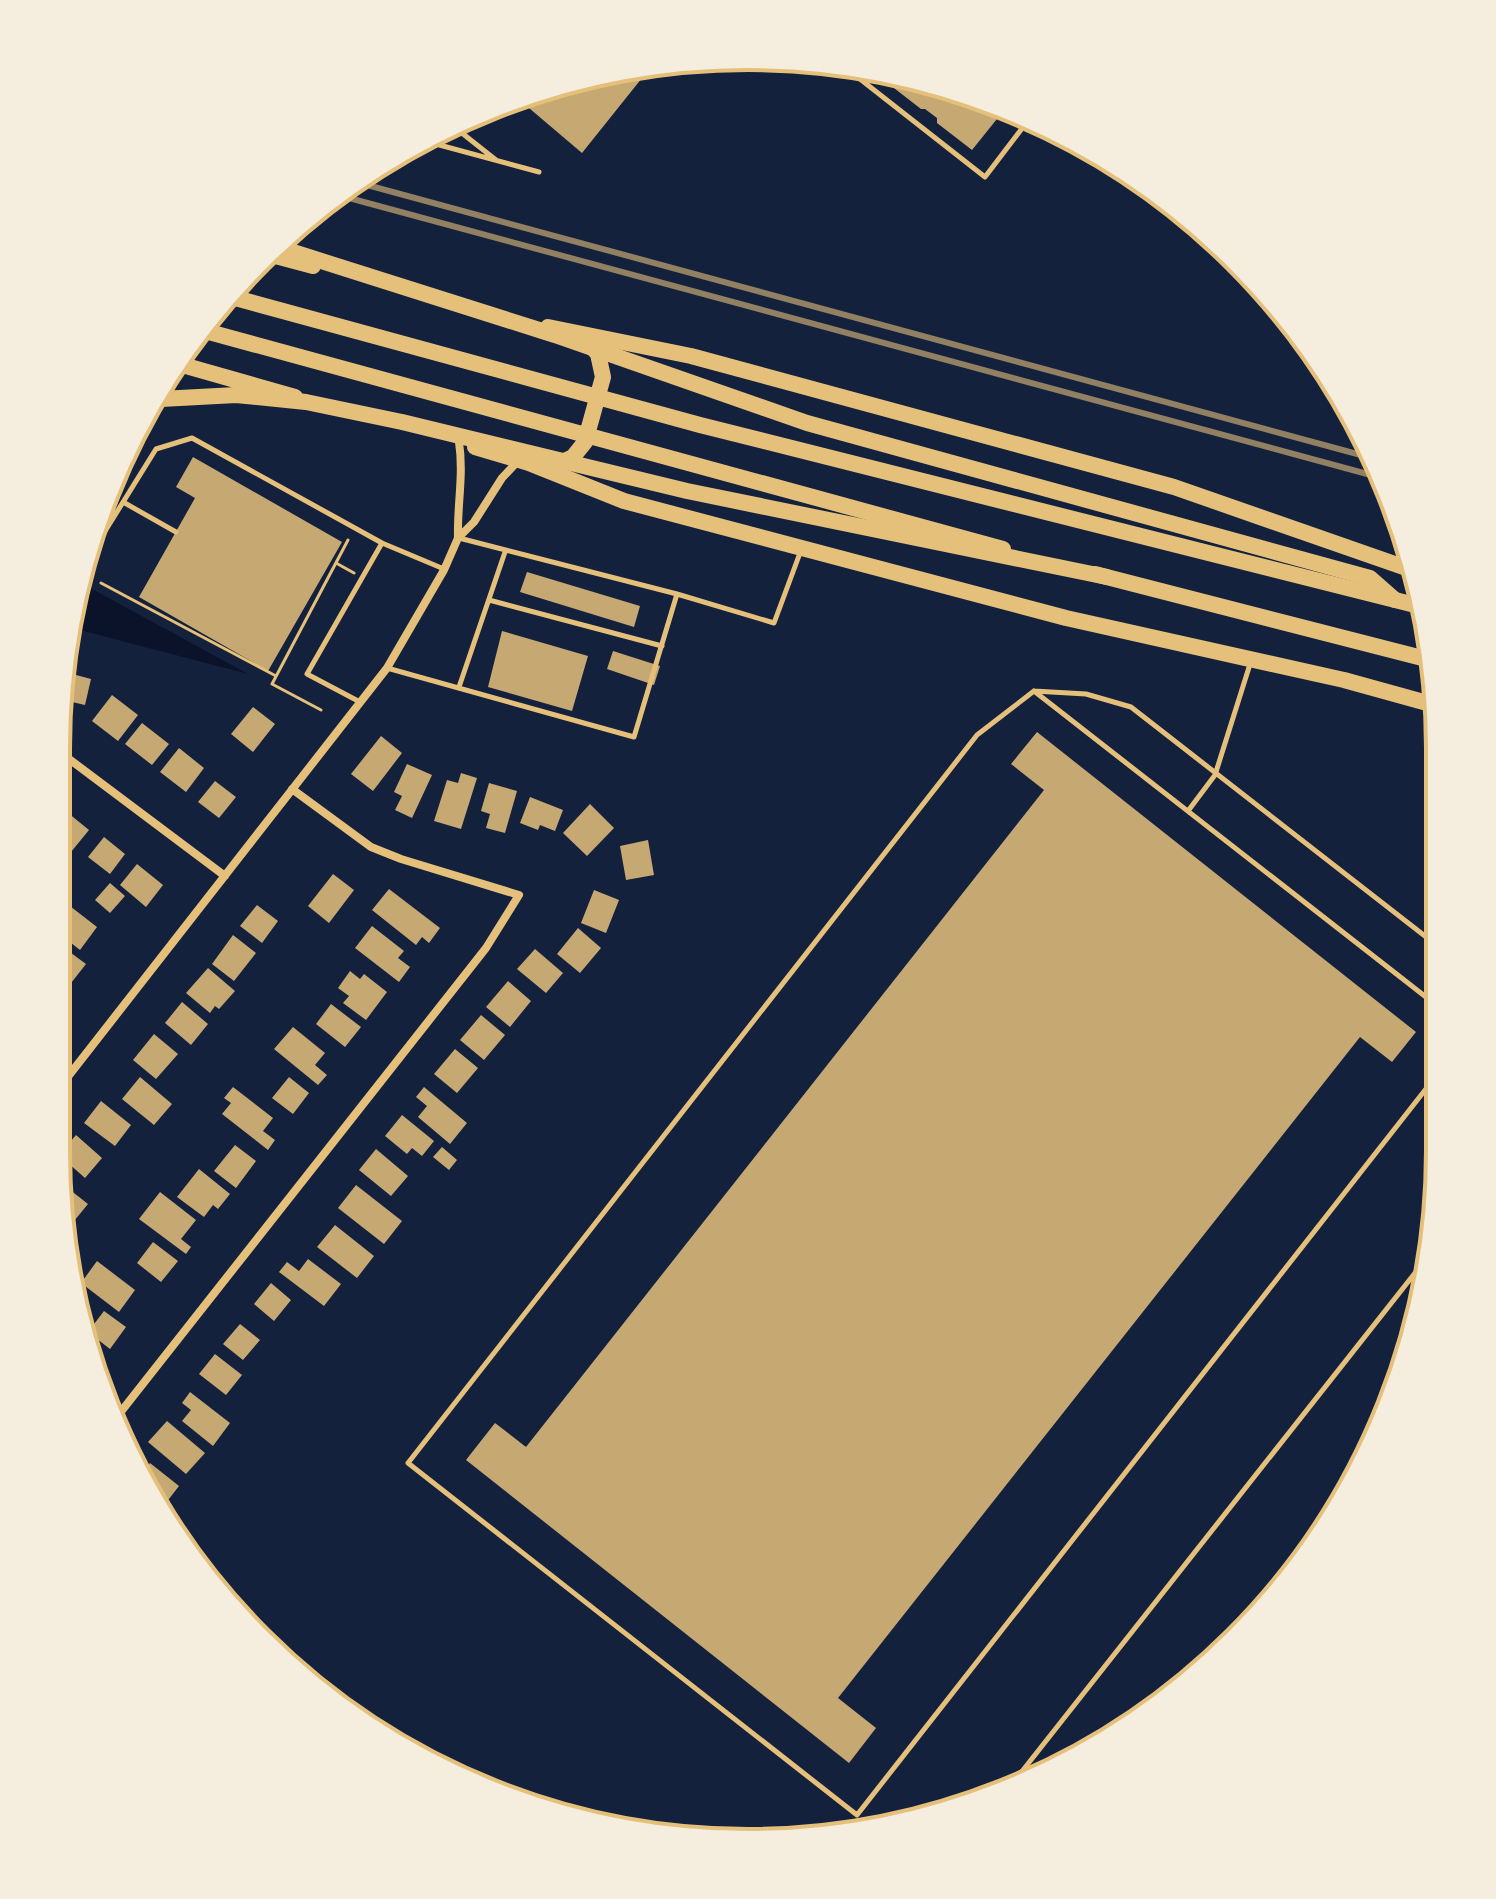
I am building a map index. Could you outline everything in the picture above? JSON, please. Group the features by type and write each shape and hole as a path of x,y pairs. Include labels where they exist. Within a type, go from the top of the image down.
{"highway":[{"path":"288,250 555,335 807,423 1370,578 1395,600"},
{"path":"281,257 527,323 691,356 1174,487 1401,566"},
{"path":"240,299 700,425 1410,604"},
{"path":"524,461 556,465 573,457 585,442 603,377 598,354 586,341 567,331"},
{"path":"212,333 1107,577 1420,657"},
{"path":"187,366 524,461 624,501 1066,618 1425,703"},
{"path":"167,399 236,395 306,402 687,491 1107,577"}],"street":[{"path":"458,538 457,516 463,466 459,442"},
{"path":"70,1074 387,668 444,570 458,538 474,522 502,478 524,461"},
{"path":"70,760 225,876"},
{"path":"122,1410 486,948 519,895 371,847 292,789"}],"lane":[{"path":"861,80 985,177 1022,129"},
{"path":"463,134 498,161"},
{"path":"439,145 539,172"},
{"path":"107,529 156,449 192,438 382,543 444,570"},
{"path":"123,502 176,532"},
{"path":"458,538 677,594 774,623 802,548"},
{"path":"361,702 307,674 382,543"},
{"path":"459,687 505,552"},
{"path":"387,668 634,737 677,594"},
{"path":"489,600 662,646"},
{"path":"1188,811 1215,775 1251,660"},
{"path":"1034,691 1426,997"},
{"path":"1426,937 1131,707 1086,694 1034,691 977,735 408,1463 857,1815 1426,1089"},
{"path":"1023,1770 1414,1274"}],"path":[{"path":"321,710 272,684 349,538"},
{"path":"336,563 352,572"},
{"path":"101,583 276,676"}],"water":[{"path":"90,588 248,674 81,630"}],"building":[{"path":"641,79 582,153 528,107 573,93"},
{"path":"891,85 966,106 998,118 972,150 937,123 937,118"},
{"path":"193,457 342,542 268,671 139,597 195,498 176,487"},
{"path":"527,572 640,606 634,627 520,592"},
{"path":"502,631 588,656 572,711 488,687"},
{"path":"613,651 660,666 654,685 607,669"},
{"path":"74,675 91,679 85,705 71,702"},
{"path":"112,695 138,715 118,741 92,721"},
{"path":"253,707 275,724 253,752 231,734"},
{"path":"142,723 169,744 152,765 125,744"},
{"path":"1037,732 1416,1032 1392,1062 1360,1037 838,1698 876,1728 849,1763 466,1460 495,1423 526,1447 1044,790 1011,764"},
{"path":"381,736 402,753 373,791 351,774"},
{"path":"179,748 204,768 186,792 160,772"},
{"path":"407,764 432,775 412,818 395,810 402,796 394,792"},
{"path":"461,773 477,778 461,829 434,821 447,780 458,783"},
{"path":"215,781 236,797 219,818 198,802"},
{"path":"489,783 517,791 505,833 486,828 490,814 481,811"},
{"path":"530,797 563,810 555,831 540,825 538,830 520,823"},
{"path":"590,804 614,828 587,856 563,833"},
{"path":"70,815 89,830 70,851"},
{"path":"104,837 125,854 110,874 88,857"},
{"path":"648,840 654,875 626,880 620,846"},
{"path":"137,864 163,885 146,907 120,885"},
{"path":"333,874 354,890 329,923 308,906"},
{"path":"110,883 125,896 110,913 95,900"},
{"path":"389,889 440,928 429,943 422,937 416,945 372,910"},
{"path":"594,890 619,900 606,933 581,923"},
{"path":"257,905 278,921 262,943 240,926"},
{"path":"70,906 97,927 80,950 70,942"},
{"path":"372,926 404,951 398,958 410,967 399,982 355,948"},
{"path":"578,928 601,948 580,973 557,954"},
{"path":"233,935 256,953 234,981 212,964"},
{"path":"535,949 563,973 546,993 517,969"},
{"path":"70,952 86,964 70,984"},
{"path":"208,968 235,991 219,1009 215,1006 210,1013 186,993"},
{"path":"350,971 360,979 364,974 387,992 366,1020 343,1003 349,996 338,988"},
{"path":"508,981 531,1001 510,1027 486,1007"},
{"path":"182,1002 208,1024 191,1045 165,1023"},
{"path":"331,1004 361,1027 345,1047 316,1024"},
{"path":"481,1015 505,1035 484,1060 460,1040"},
{"path":"293,1027 325,1053 315,1065 327,1075 318,1085 274,1049"},
{"path":"154,1034 178,1054 156,1079 133,1060"},
{"path":"455,1049 478,1068 457,1093 434,1074"},
{"path":"140,1077 172,1104 154,1125 122,1099"},
{"path":"289,1077 309,1093 293,1114 272,1098"},
{"path":"233,1087 273,1118 263,1131 275,1140 268,1150 222,1114 231,1103 224,1098"},
{"path":"424,1087 467,1123 450,1144 418,1117 427,1106 416,1097"},
{"path":"101,1101 131,1125 115,1146 84,1123"},
{"path":"402,1115 434,1141 422,1156 412,1148 407,1154 385,1136"},
{"path":"76,1135 102,1158 85,1178 70,1165 70,1142"},
{"path":"235,1145 256,1161 236,1188 214,1171"},
{"path":"442,1147 457,1160 449,1170 433,1157"},
{"path":"376,1149 408,1176 391,1196 359,1170"},
{"path":"199,1169 230,1194 218,1209 213,1205 204,1217 177,1197"},
{"path":"356,1185 402,1221 384,1244 338,1208"},
{"path":"71,1191 88,1204 74,1221"},
{"path":"160,1192 196,1220 181,1239 191,1247 186,1254 139,1219"},
{"path":"335,1225 374,1256 357,1278 317,1247"},
{"path":"153,1242 178,1261 161,1282 137,1263"},
{"path":"308,1259 341,1284 324,1306 279,1272 287,1262 299,1271"},
{"path":"97,1261 135,1290 119,1312 83,1285 83,1281"},
{"path":"271,1283 291,1300 274,1321 254,1304"},
{"path":"104,1311 126,1327 110,1349 97,1339 93,1326"},
{"path":"240,1324 260,1340 243,1360 223,1344"},
{"path":"215,1354 242,1375 226,1395 199,1374"},
{"path":"190,1392 230,1423 213,1446 182,1421 191,1410 182,1403"},
{"path":"167,1421 205,1453 186,1474 148,1442"},
{"path":"150,1463 179,1486 168,1501 148,1466"}],"railway":[{"path":"369,186 1359,454"},
{"path":"351,199 1367,474"}]}
